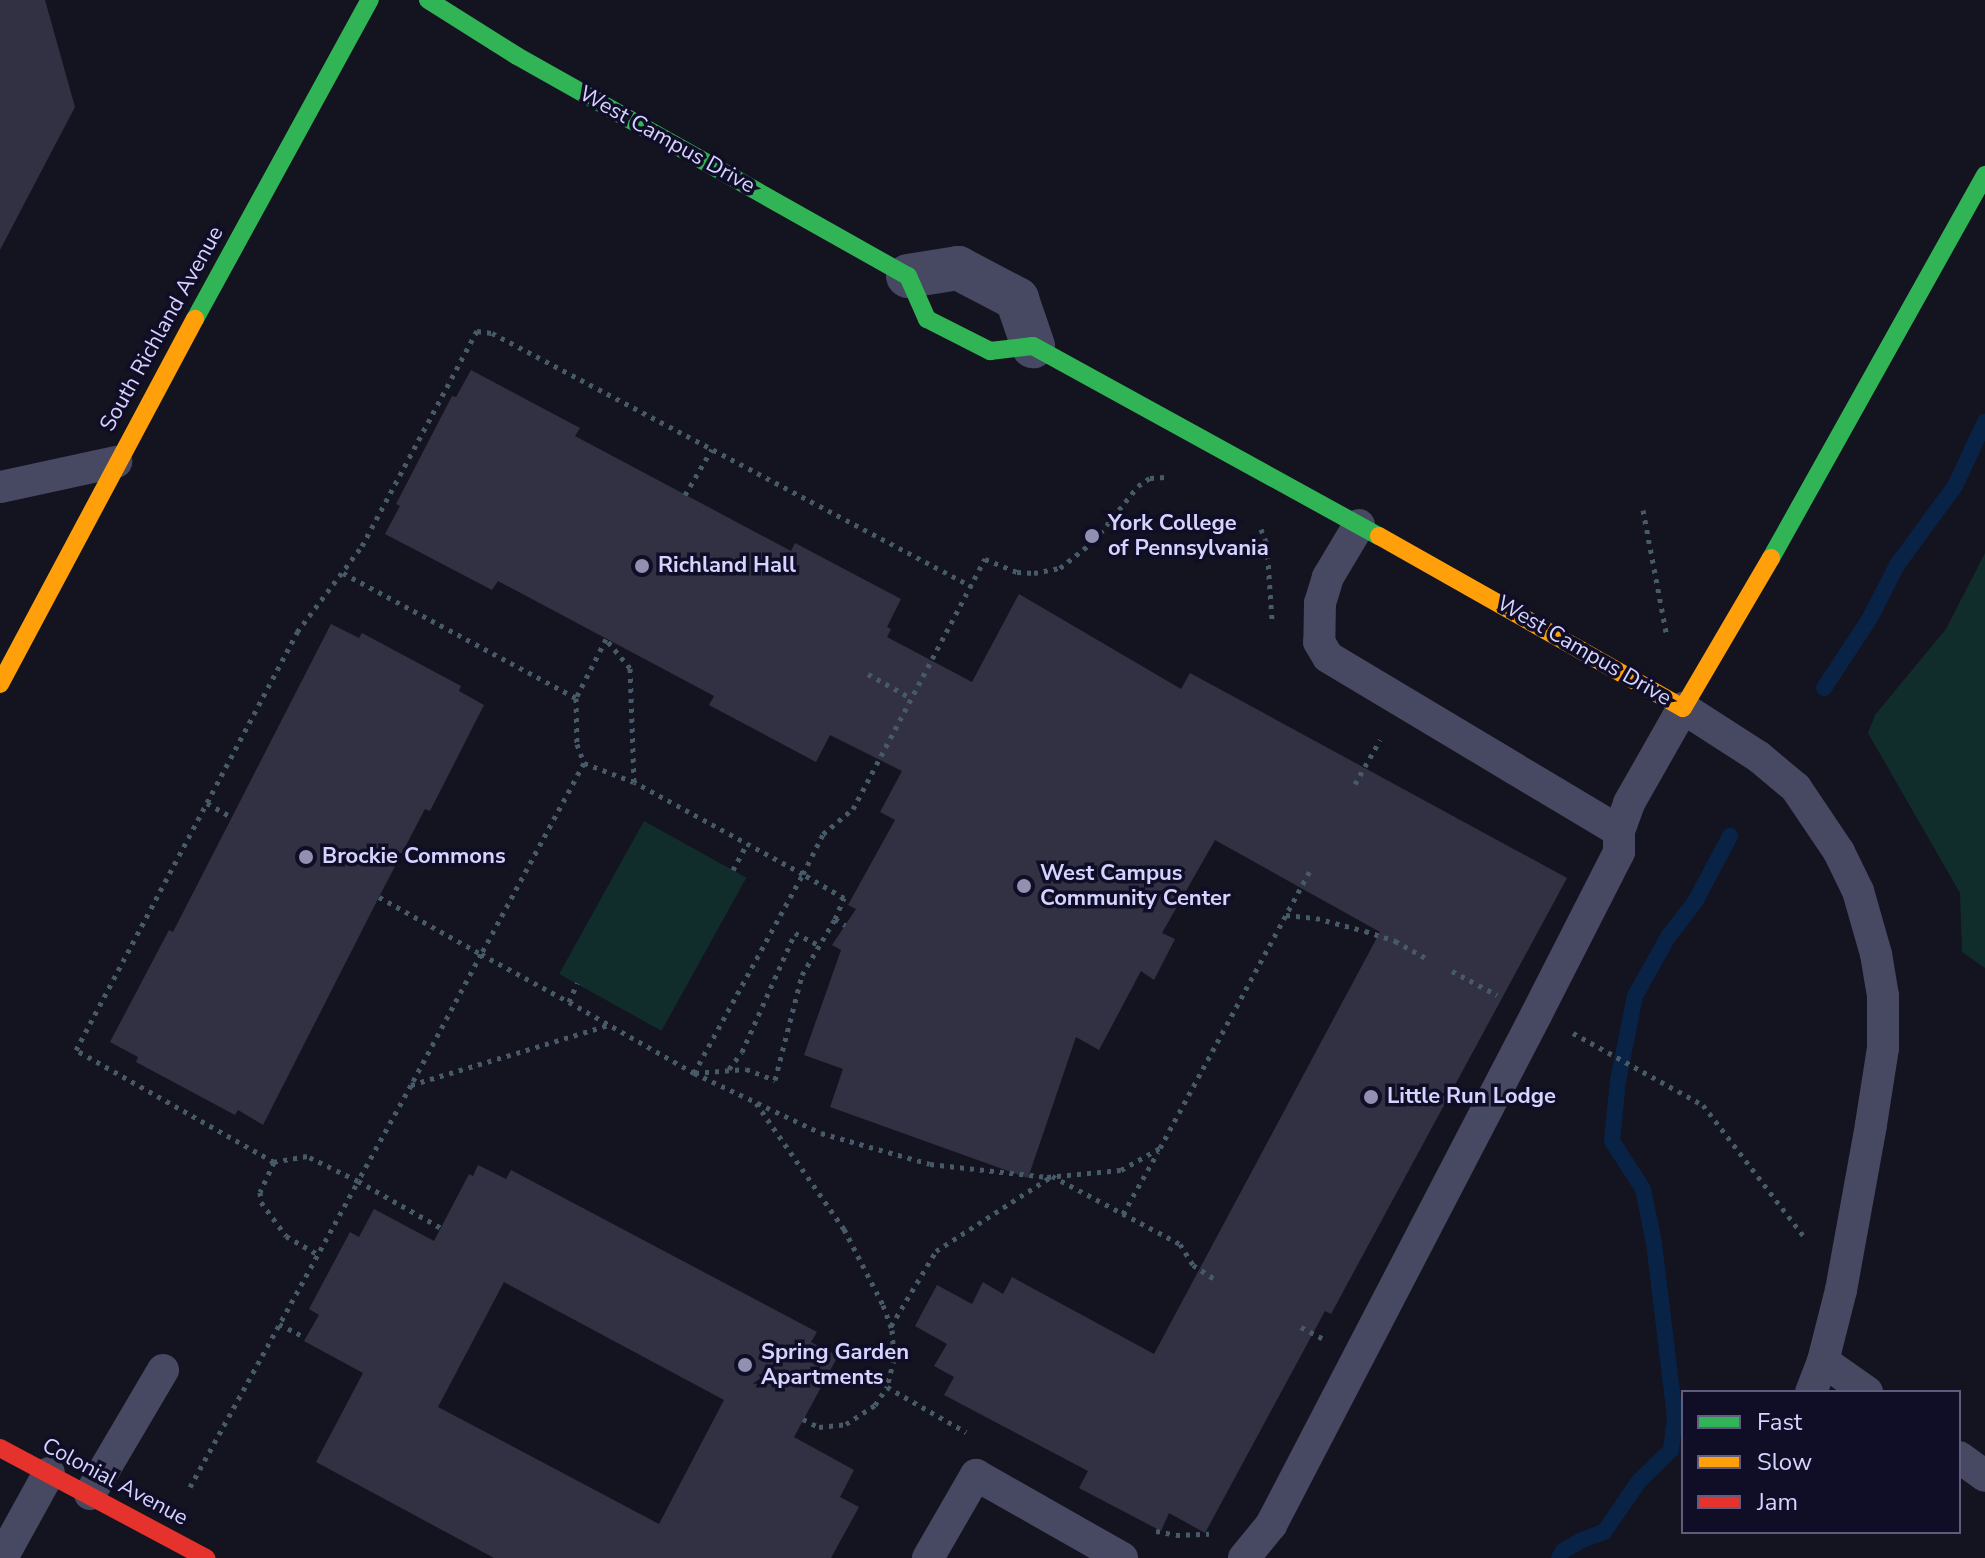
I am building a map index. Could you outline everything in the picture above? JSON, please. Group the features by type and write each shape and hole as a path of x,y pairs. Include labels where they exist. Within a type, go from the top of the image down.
{"street":[{"name":"South Richland Avenue","path":"0,684 116,462 370,0"},
{"name":"West Campus Drive","path":"428,0 517,56 908,276"},
{"name":"West Campus Drive","path":"1033,346 1529,618 1683,708 1732,628 1985,175"},
{"path":"958,268 1017,299 1033,346 990,351 927,319 908,276 958,268"},
{"name":"Colonial Avenue","path":"0,1448 206,1558"}],"lane":[{"path":"0,487 116,462"},
{"path":"1359,525 1328,577 1320,603 1319,642 1328,657 1619,831"},
{"path":"1244,1558 1271,1525 1536,1015 1619,852 1619,831 1629,803 1683,708 1759,757 1796,788 1818,818 1858,891 1876,954 1883,996 1883,1048 1841,1290 1823,1361 1812,1390"},
{"path":"1823,1361 1864,1390"},
{"path":"90,1494 163,1370"},
{"path":"1961,1458 1985,1476"},
{"path":"2,1558 49,1473"},
{"path":"928,1558 976,1475 1104,1554"}],"path":[{"path":"441,1228 307,1156 274,1162 76,1050 297,632 362,546 477,331 492,333 971,586"},
{"path":"685,495 712,449"},
{"path":"694,1073 823,834 853,809 985,559 1017,572 1034,573 1060,568 1094,541 1144,481 1166,477 1180,481"},
{"path":"1643,510 1667,637"},
{"path":"1256,522 1267,545 1272,623"},
{"path":"343,573 576,698"},
{"path":"190,1487 584,763 577,744 576,698 606,639 630,668 634,782"},
{"path":"868,674 911,698"},
{"path":"1355,784 1384,733"},
{"path":"584,763 634,782 844,898 802,975 775,1080 746,1069 694,1073"},
{"path":"207,803 233,818"},
{"path":"733,870 747,844"},
{"path":"1123,1214 1310,871"},
{"path":"379,897 694,1073 821,1133 930,1164 1052,1176 1121,1170 1160,1148"},
{"path":"1286,915 1316,918 1365,931 1395,941 1428,959"},
{"path":"835,919 845,925"},
{"path":"729,1070 742,1052 795,933 820,946"},
{"path":"1452,971 1703,1105 1809,1244"},
{"path":"569,1002 577,983"},
{"path":"411,1085 609,1025"},
{"path":"756,1103 844,1229 891,1326 894,1359 887,1387 875,1405 846,1424 819,1427 803,1419"},
{"path":"274,1162 260,1192 261,1202 286,1236 317,1254"},
{"path":"1052,1176 1180,1244 1193,1265 1216,1280"},
{"path":"891,1326 936,1251 1052,1176"},
{"path":"279,1324 306,1338"},
{"path":"1301,1327 1330,1343"},
{"path":"887,1387 969,1433"},
{"path":"1150,1529 1176,1535 1212,1534"}],"green space":[{"path":"1985,553 1985,968 1962,952 1960,893 1868,733 1875,715 1946,629"},
{"path":"644,821 746,878 661,1031 559,974"}],"building":[{"path":"0,0 45,0 75,107 0,250"},
{"path":"471,370 580,428 575,436 791,551 795,543 901,599 887,627 891,629 887,637 972,682 1019,594 1181,689 1190,673 1567,878 1331,1314 1325,1311 1205,1533 1169,1513 1161,1531 1079,1488 1088,1471 944,1395 954,1377 934,1366 947,1344 915,1326 937,1285 972,1304 983,1282 1003,1294 1012,1277 1154,1354 1380,932 1215,840 1162,933 1175,939 1154,980 1141,971 1099,1050 1076,1037 1028,1178 830,1107 843,1069 804,1055 841,950 832,945 856,909 848,905 895,820 880,812 902,771 830,735 816,762 709,705 714,696 498,581 492,590 385,534 400,506 396,504 452,396 456,397"},
{"name":"Brockie Commons","path":"331,624 359,638 362,633 461,686 459,691 484,705 430,811 425,809 263,1125 238,1110 235,1115 136,1062 138,1057 110,1042 169,930 173,932"},
{"name":"Spring Garden Apartments","path":"478,1165 506,1179 511,1170 817,1332 811,1342 838,1356 794,1437 854,1470 840,1497 859,1507 831,1558 494,1558 316,1462 363,1373 304,1341 319,1315 309,1309 350,1232 359,1237 374,1209 434,1241 469,1174 473,1176","holes":["504,1282 724,1400 659,1524 438,1407"]}],"waterway":[{"path":"1824,688 1870,618 1897,565 1955,486 1985,422"},
{"path":"1559,1558 1563,1551 1582,1540 1604,1532 1639,1481 1671,1450 1675,1417 1654,1243 1643,1189 1612,1141 1618,1081 1635,996 1668,937 1695,902 1730,836"}],"traffic: fast":[{"path":"195,319 370,0"},
{"path":"428,0 517,56 908,276 927,319 990,351 1033,346 1379,536"},
{"path":"1771,558 1985,175"}],"traffic: slow":[{"path":"0,684 195,319"},
{"path":"1379,536 1683,708 1771,558"}],"traffic: jam":[{"path":"0,1448 206,1558"}],"place":[{"name":"York College of Pennsylvania","path":"1092,536"},
{"name":"Richland Hall","path":"642,566"},
{"name":"Brockie Commons","path":"306,857"},
{"name":"West Campus Community Center","path":"1024,886"},
{"name":"Little Run Lodge","path":"1371,1097"},
{"name":"Spring Garden Apartments","path":"745,1365"}]}
